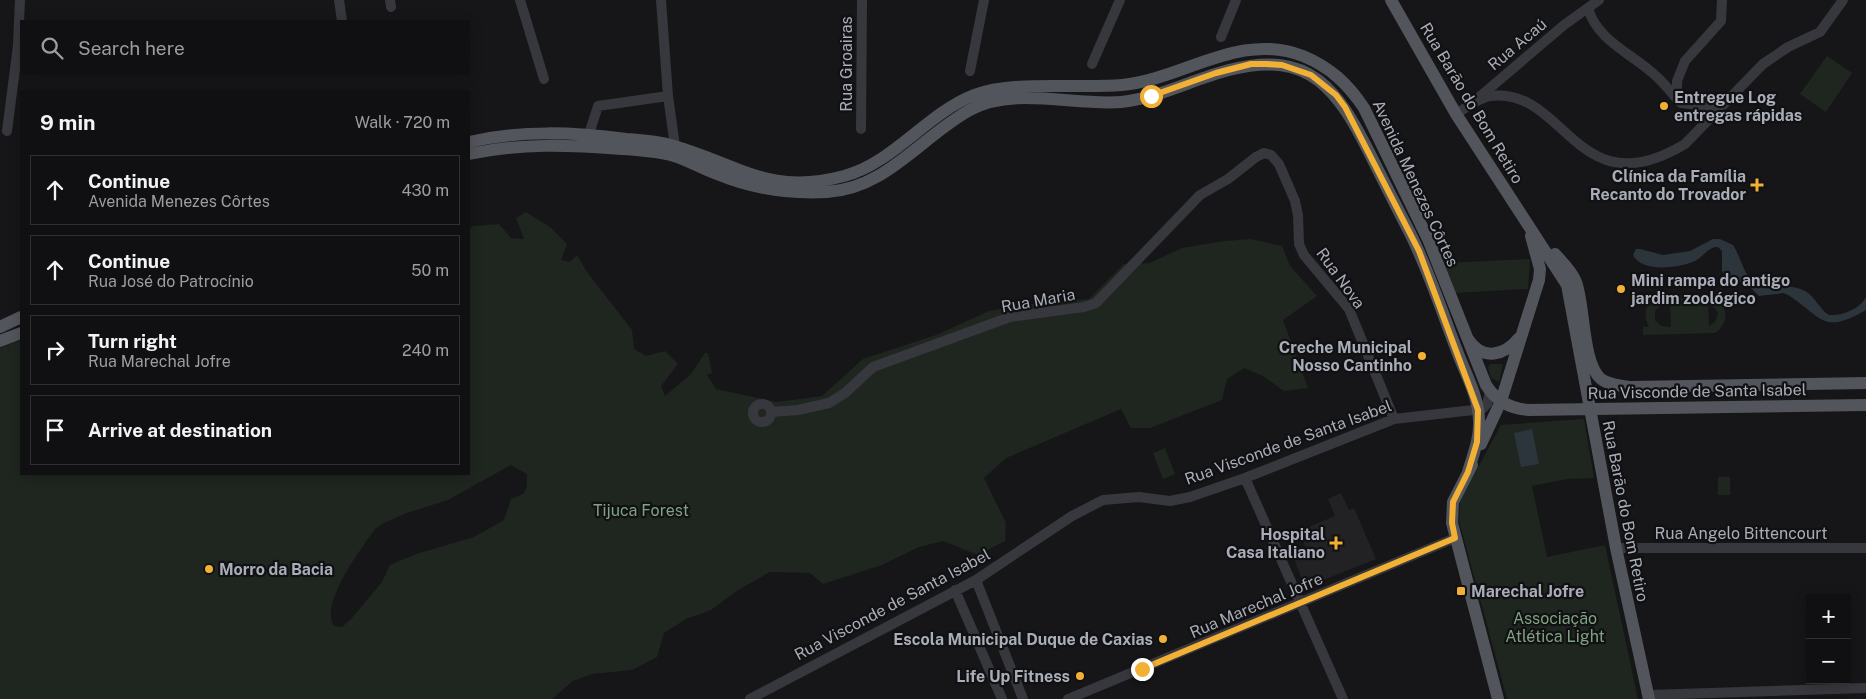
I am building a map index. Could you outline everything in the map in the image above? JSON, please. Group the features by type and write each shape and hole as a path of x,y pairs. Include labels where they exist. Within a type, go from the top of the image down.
{"main road":[{"name":"Rua Barão do Bom Retiro","path":"1391,0 1456,114 1567,285 1616,548 1648,697"},
{"name":"Avenida Menezes Côrtes","path":"470,142 510,134 539,132 589,134 675,146 765,180 808,182 829,180 875,162 950,108 963,100 986,91 1134,84 1245,49 1275,49 1295,53 1314,60 1342,79 1364,108 1428,239 1490,392 1501,401"},
{"name":"Avenida Menezes Côrtes","path":"470,154 512,146 531,145 588,146 647,151 675,156 722,176 764,189 791,192 832,192 873,178 896,166 970,110 996,100 1116,102 1151,96 1236,68 1266,64 1282,65 1305,72 1323,83 1341,101 1356,125 1419,251 1478,410 1478,437 1468,472"},
{"name":"Rua Barão do Bom Retiro","path":"1526,222 1573,276 1580,297 1590,359 1597,374 1607,382 1631,387 1866,383"},
{"path":"1498,699 1455,538 1452,523 1453,502 1501,401 1535,295 1540,269 1526,222"},
{"path":"0,326 20,317"},
{"path":"1464,331 1470,342 1478,350 1494,355 1507,350 1523,334"},
{"path":"0,340 20,333"},
{"name":"Rua Visconde de Santa Isabel","path":"1501,401 1522,410 1866,405"}],"street":[{"path":"7,132 18,46 20,0"},
{"path":"339,0 342,20"},
{"path":"520,0 544,79"},
{"path":"661,0 668,96 675,146"},
{"name":"Rua Groairas","path":"861,129 862,0"},
{"path":"970,71 984,0"},
{"path":"1092,64 1120,0"},
{"path":"1221,37 1236,0"},
{"name":"Rua Acaú","path":"1456,114 1564,25 1600,0"},
{"path":"1677,99 1677,81 1685,60 1720,21 1722,0"},
{"path":"1456,114 1489,96 1518,98 1540,109 1573,141 1590,152 1608,160 1626,163 1647,162 1670,153 1685,144 1770,59 1788,47 1820,32 1843,0"},
{"path":"1588,8 1592,20 1616,46 1655,75 1681,103 1720,107"},
{"path":"589,134 598,106 668,96"},
{"name":"Rua Maria","path":"771,412 798,410 829,403 874,367 1010,317 1084,307 1096,303 1200,195 1228,179 1256,157 1264,153 1272,155"},
{"name":"Rua Nova","path":"1272,155 1279,164 1295,201 1298,215 1299,244 1304,255 1349,310 1394,419"},
{"path":"1478,410 1487,404 1490,392"},
{"name":"Rua Visconde de Santa Isabel","path":"750,699 976,580 1072,516 1103,500 1139,497 1170,501 1190,497 1245,478 1394,419 1478,410"},
{"path":"1245,478 1344,699"},
{"name":"Rua Marechal Jofre","path":"1068,699 1455,538"},
{"name":"Rua Angelo Bittencourt","path":"1616,548 1866,548"},
{"path":"976,580 1023,699"},
{"path":"955,590 1002,699"},
{"path":"1648,697 1866,688"}],"shaded area":[{"path":"1713,239 1720,239 1733,245 1748,276 1762,287 1789,287 1805,291 1829,315 1850,311 1860,305 1866,297 1866,310 1840,322 1831,322 1816,316 1783,293 1759,296 1748,285 1726,277 1722,271 1722,251 1718,247 1709,250 1695,261 1671,267 1644,265 1633,255 1636,249 1663,255 1690,251"},
{"path":"1532,429 1539,464 1521,467 1514,433"},
{"name":"Hospital Casa Italiano","path":"1341,493 1349,510 1354,508 1376,559 1308,586 1303,582 1293,556 1307,550 1299,531 1335,516 1328,499"}],"green space":[{"path":"1827,56 1852,73 1826,112 1800,94"},
{"name":"Tijuca Forest","path":"526,212 550,227 567,244 561,260 570,262 577,255 587,272 632,330 634,349 646,356 665,351 678,364 661,386 665,396 691,374 705,353 708,353 712,373 707,375 716,389 777,402 822,396 863,359 936,335 989,311 1031,304 1089,299 1124,264 1150,263 1182,248 1251,239 1282,246 1290,266 1317,296 1283,320 1308,388 1284,391 1263,376 1244,368 1227,379 1222,400 1150,428 1131,428 1121,409 1006,458 984,478 1006,523 1005,541 978,555 943,541 919,547 882,565 823,584 810,573 770,572 738,590 711,610 686,619 664,633 657,657 632,670 592,674 573,681 552,699 0,699 0,348 20,340 20,475 470,475 470,228 473,226 499,224 511,238 524,239 516,218","holes":["511,465 527,474 527,486 523,494 511,499 504,520 474,537 416,554 390,565 382,582 351,619 342,627 334,626 331,616 332,604 337,591 352,563 375,529 407,513 448,500"]},
{"path":"1530,259 1528,289 1454,293 1443,263"},
{"path":"1677,295 1710,296 1721,303 1725,313 1724,323 1715,333 1643,335 1643,327 1649,327 1645,315 1648,306 1655,300","holes":["1670,305 1671,327 1661,326 1655,320 1655,311 1661,306","1708,305 1715,308 1718,314 1715,322 1709,326"]},
{"path":"1490,364 1503,364 1499,382 1491,378 1488,367"},
{"name":"Associação Atlética Light","path":"1584,419 1594,478 1567,479 1532,486 1547,557 1605,545 1638,699 1507,699 1459,521 1460,501 1501,425"},
{"path":"1165,448 1175,474 1163,479 1153,453"},
{"path":"1718,477 1730,477 1730,495 1718,495"}],"place":[{"name":"Entregue Log entregas rápidas","path":"1664,106"},
{"name":"Clínica da Família Recanto do Trovador","path":"1757,185"},
{"name":"Mini rampa do antigo jardim zoológico","path":"1621,289"},
{"name":"Creche Municipal Nosso Cantinho","path":"1422,356"},
{"name":"Hospital Casa Italiano","path":"1336,543"},
{"name":"Morro da Bacia","path":"209,569"},
{"name":"Marechal Jofre","path":"1461,591"},
{"name":"Escola Municipal Duque de Caxias","path":"1163,639"},
{"name":"Life Up Fitness","path":"1080,676"}],"route":[{"path":"1142,669 1455,538 1451,512 1453,502 1468,472 1479,432 1478,410 1419,251 1356,125 1336,95 1323,83 1299,70 1282,65 1251,64 1216,73 1151,96"}]}
